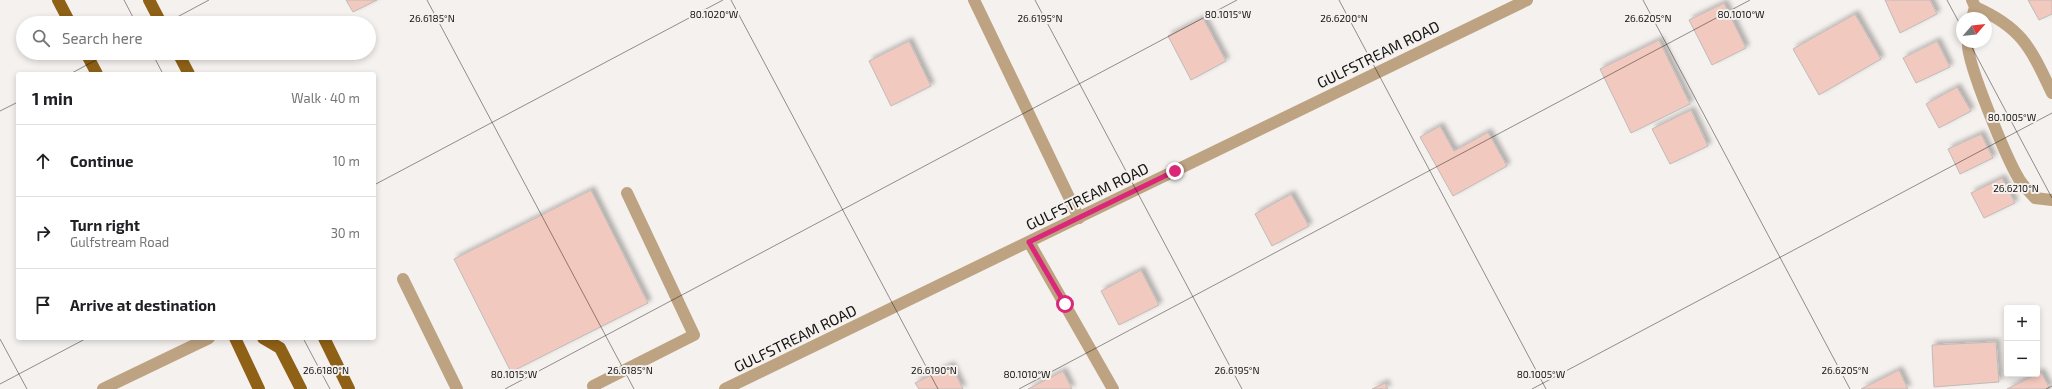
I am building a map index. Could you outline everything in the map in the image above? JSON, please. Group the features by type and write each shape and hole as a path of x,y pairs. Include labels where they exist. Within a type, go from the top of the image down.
{"main road":[{"path":"58,0 66,16"},
{"path":"149,0 157,16"},
{"path":"90,60 96,72"},
{"path":"182,60 188,72"},
{"path":"236,340 259,389"},
{"path":"266,340 280,348 301,389"},
{"path":"325,340 349,389"}],"street":[{"path":"974,0 1079,218"},
{"name":"GULFSTREAM ROAD","path":"726,389 1527,0"},
{"path":"1973,8 1988,13 2012,28 2032,51 2052,93"},
{"path":"1969,48 1972,67 2003,145 2019,180 2035,198 2052,200"},
{"path":"591,388 694,336 627,193"},
{"path":"1029,242 1113,389"},
{"path":"403,279 457,389"},
{"path":"103,389 205,340"}],"building":[{"path":"346,0 377,0 353,12"},
{"path":"1885,0 1930,0 1937,14 1900,33"},
{"path":"2028,0 2052,0 2052,14 2039,20"},
{"path":"1724,3 1746,48 1712,65 1689,20"},
{"path":"1855,14 1881,59 1819,95 1793,49"},
{"path":"1203,18 1226,61 1191,80 1168,36"},
{"path":"1659,40 1690,104 1631,133 1600,69"},
{"path":"909,41 931,86 891,106 869,61"},
{"path":"1937,41 1950,67 1916,83 1903,58"},
{"path":"1957,87 1971,111 1939,128 1926,104"},
{"path":"1691,110 1708,146 1670,164 1652,129"},
{"path":"1440,126 1454,151 1488,132 1507,166 1453,196 1420,137"},
{"path":"1981,134 1993,158 1960,174 1948,149"},
{"path":"2002,178 2015,203 1984,218 1971,193"},
{"path":"591,190 648,303 511,372 454,259"},
{"path":"1291,194 1309,226 1272,246 1255,214"},
{"path":"1141,270 1159,305 1119,325 1101,291"},
{"path":"1996,342 1999,382 1934,387 1932,345"},
{"path":"951,365 963,389 919,389 915,383"},
{"path":"1899,370 1908,389 1861,389"},
{"path":"1063,371 1072,389 1028,389"},
{"path":"2040,372 2050,389 2007,389 2031,377 2040,377"},
{"path":"1385,383 1388,389 1372,389"}],"route":[{"path":"1065,304 1029,242 1175,171"}]}
